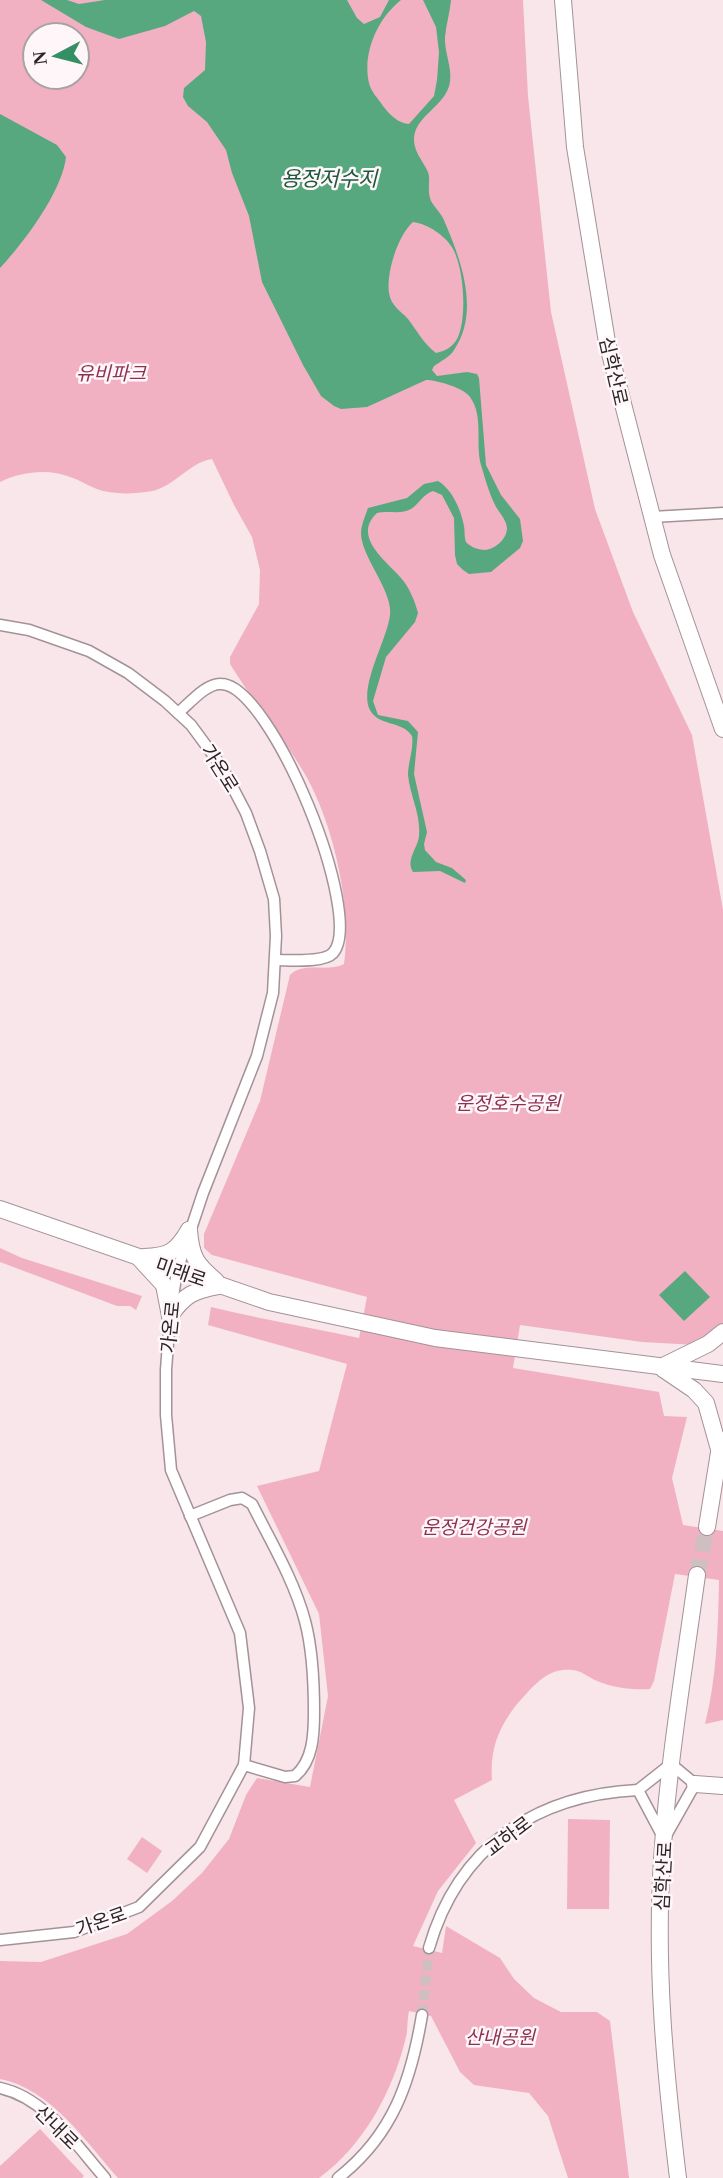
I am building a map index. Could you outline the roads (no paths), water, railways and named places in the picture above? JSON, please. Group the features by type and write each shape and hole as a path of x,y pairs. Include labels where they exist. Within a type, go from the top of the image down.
{"street":[{"name":"심학산로","path":"564,0 575,147 607,342 662,555 723,729"},
{"path":"652,517 723,513"},
{"name":"가온로","path":"0,625 29,630 89,651 128,673 191,725 222,767 246,813 260,851 274,899 276,960 273,993 257,1056 189,1230 177,1271 166,1370 167,1429 172,1470 240,1633 249,1708 244,1765 200,1847 139,1907 74,1932 0,1940"},
{"path":"178,713 214,685 222,683 235,687 251,704 284,751 316,819 335,897 338,945 333,953 322,958 276,960"},
{"name":"미래로","path":"0,1209 269,1302 435,1338 661,1367"},
{"path":"138,1258 171,1253 180,1246 189,1230"},
{"path":"189,1230 195,1260 221,1286"},
{"path":"138,1258 164,1285 170,1316"},
{"path":"170,1316 187,1295 221,1286"},
{"path":"661,1367 708,1345 723,1332"},
{"path":"661,1367 723,1374"},
{"path":"661,1367 694,1390 706,1403 721,1443 707,1527"},
{"path":"190,1516 230,1500 242,1498 252,1504 290,1579 305,1621 314,1671 314,1726 309,1761 295,1776 285,1777 244,1765"},
{"name":"심학산로","path":"678,2178 664,2060 661,1983 662,1858 671,1764 697,1575"},
{"path":"664,1839 638,1790 671,1764 695,1784 723,1786"},
{"path":"664,1839 695,1784"},
{"name":"교하로","path":"429,1948 445,1903 464,1874 485,1850 510,1830 540,1812 564,1802 616,1791 638,1790"},
{"path":"338,2178 377,2137 404,2092 415,2058 422,2015"},
{"name":"산내로","path":"0,2088 19,2092 44,2110 105,2178"}],"water":[{"name":"용정저수지","path":"41,0 67,0 79,4 105,0 347,0 357,18 364,24 380,17 389,0 401,0 379,26 370,48 367,72 371,89 385,109 398,120 409,124 434,96 437,80 439,52 436,27 423,0 451,0 445,37 450,83 444,96 418,126 414,141 428,174 431,201 443,218 456,250 465,284 467,301 462,335 448,357 432,370 437,376 467,372 477,374 486,465 501,495 520,519 523,541 520,548 491,572 469,574 457,564 454,518 442,495 433,491 407,511 377,513 370,522 368,531 374,548 407,586 418,613 415,622 386,657 373,701 378,715 408,721 418,732 414,774 427,832 425,850 436,862 452,868 466,880 465,883 440,871 413,872 411,868 419,828 408,775 412,736 408,731 378,718 369,708 368,687 388,625 390,606 366,553 361,534 368,508 407,498 424,484 438,481 448,489 458,507 468,544 485,550 496,546 502,540 507,526 493,500 481,465 478,421 474,405 470,397 462,391 426,380 367,407 341,409 321,396 262,282 249,216 226,150 207,122 188,106 183,97 184,88 205,70 206,42 201,16 194,11 165,26 119,39 91,29 91,21 76,21","holes":["413,222 425,225 450,244 457,258 462,280 463,318 458,337 449,348 436,353 394,305 389,293 389,275 402,236"]},
{"path":"0,114 57,145 66,157 50,201 20,245 0,268"},
{"path":"685,1271 710,1297 684,1321 659,1295"}],"tunnel":[{"path":"697,1575 707,1527"},
{"path":"422,2015 429,1948"}],"park label":[{"name":"유비파크","path":"111,373"},
{"name":"운정호수공원","path":"508,1103"},
{"name":"운정건강공원","path":"474,1527"},
{"name":"산내공원","path":"500,2037"}]}
